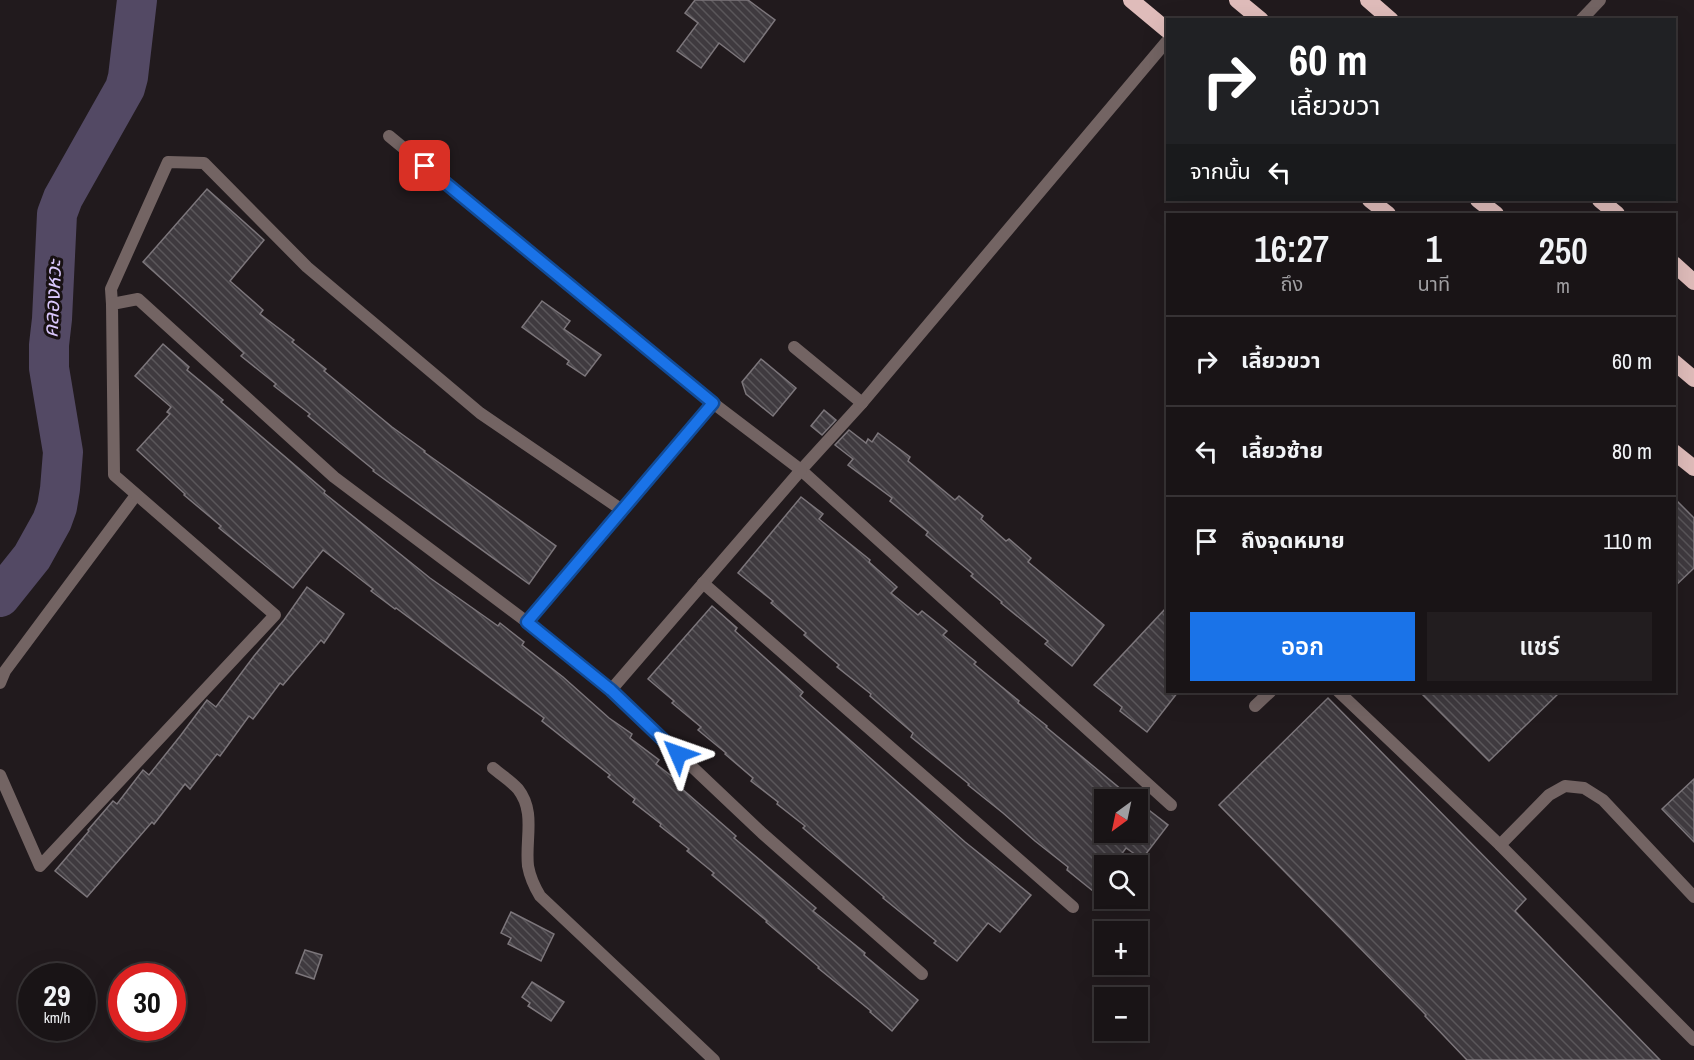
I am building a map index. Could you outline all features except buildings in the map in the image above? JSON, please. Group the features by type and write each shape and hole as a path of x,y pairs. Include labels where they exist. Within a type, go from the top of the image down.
{"highway":[{"path":"1131,0 1166,29"},
{"path":"1238,0 1259,18"},
{"path":"1368,0 1389,18"},
{"path":"1371,201 1387,213"},
{"path":"1479,201 1495,213"},
{"path":"1601,201 1616,213"},
{"path":"1676,266 1694,282"},
{"path":"1676,364 1694,379"},
{"path":"1676,454 1694,468"}],"street":[{"path":"1583,18 1600,0"},
{"path":"611,690 801,470 862,403 1166,42"},
{"path":"389,136 713,403 801,470 1171,806"},
{"path":"0,776 40,866 275,615 114,475 111,289 168,162 204,163 307,267 480,412 622,510"},
{"path":"112,304 138,299 334,477 527,622 611,690 762,833 922,974"},
{"path":"794,347 862,403"},
{"path":"527,622 713,403"},
{"path":"0,683 5,671 136,495"},
{"path":"703,583 1073,907"},
{"path":"1255,706 1269,693"},
{"path":"1340,693 1500,844 1694,1040"},
{"path":"493,768 517,788 523,797 530,820 528,865 533,884 540,896 714,1060"},
{"path":"1500,844 1549,795 1565,786 1584,788 1603,800 1694,897"}],"waterway":[{"name":"คลองหวะ","path":"0,597 32,557 57,507 63,452 49,368 57,214 63,198 125,88 137,0"}],"route":[{"path":"425,166 713,403 527,622 611,690 678,754"}]}
